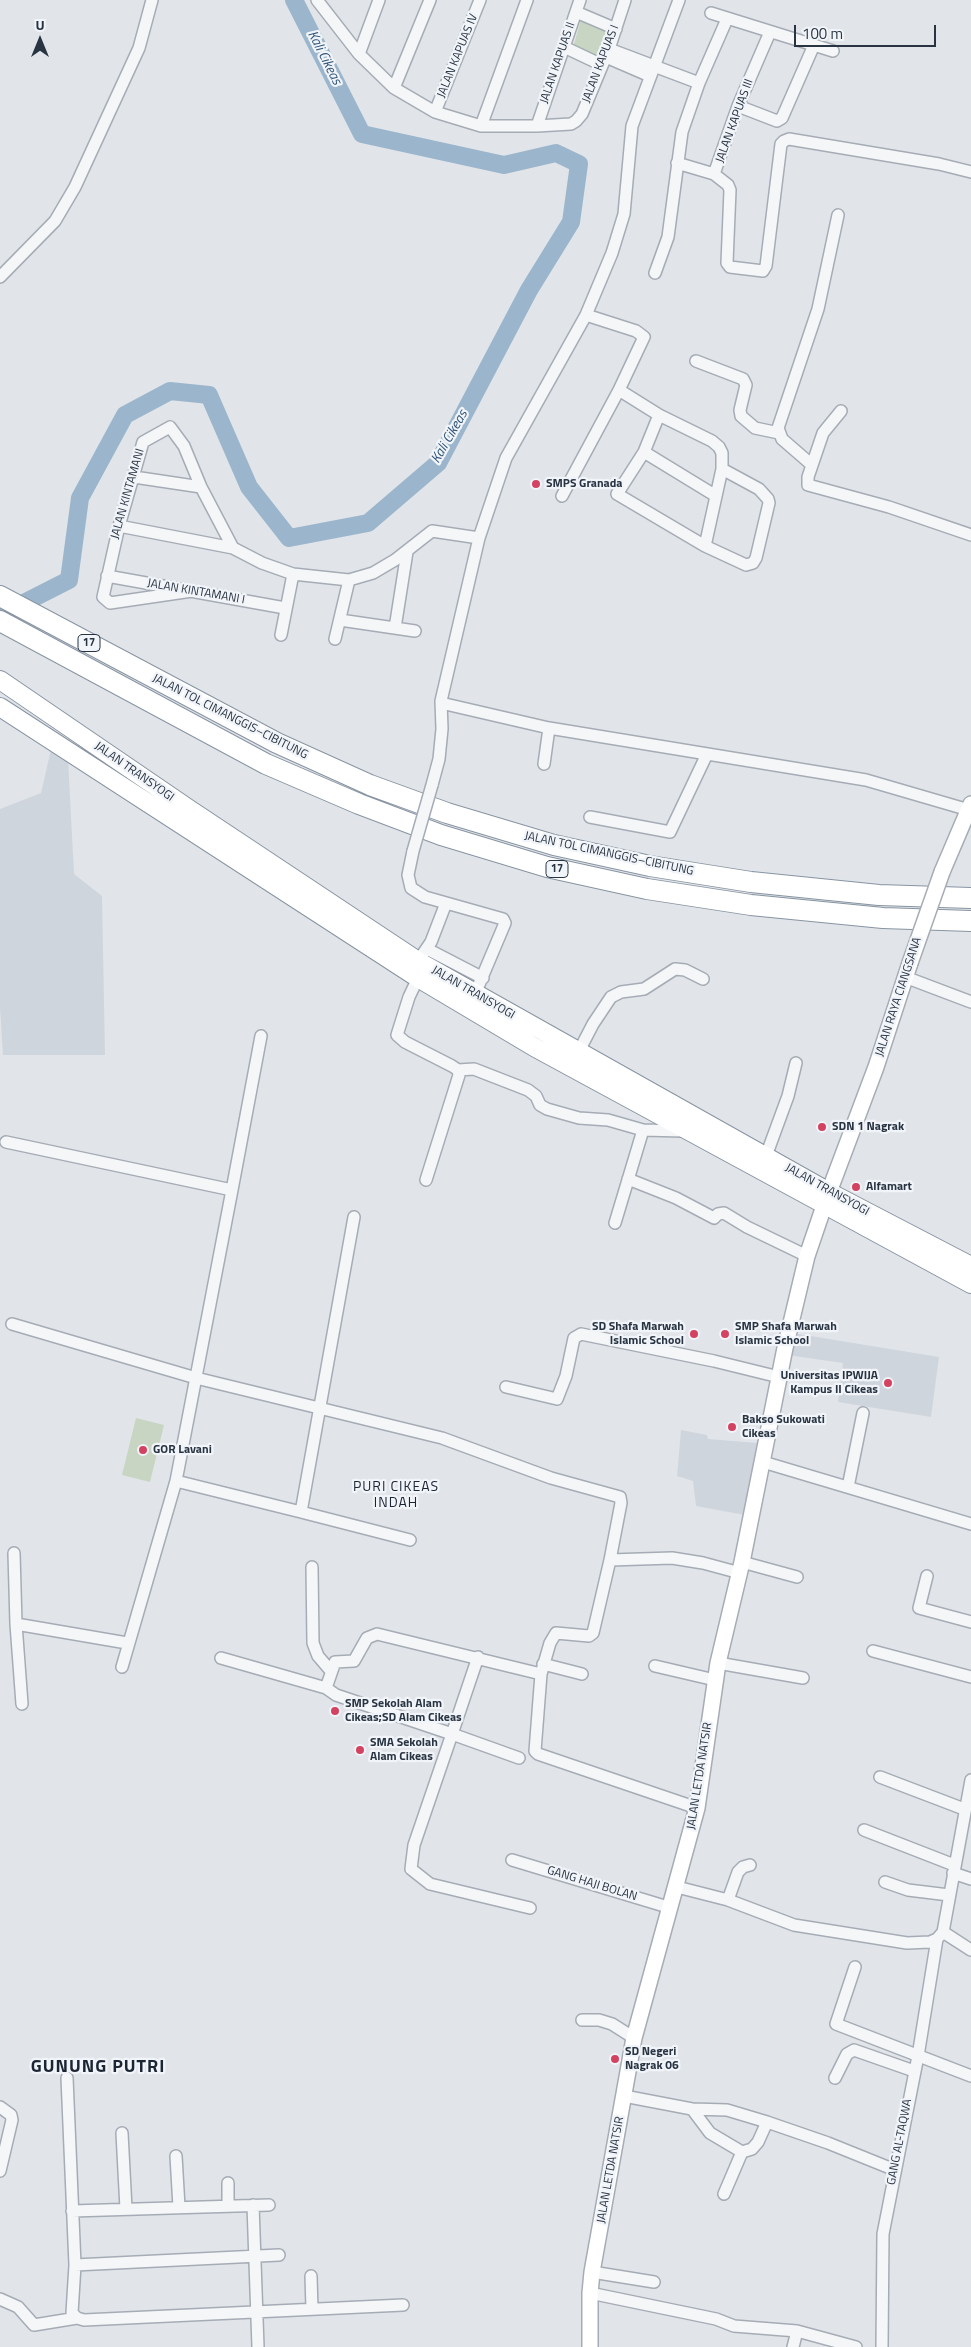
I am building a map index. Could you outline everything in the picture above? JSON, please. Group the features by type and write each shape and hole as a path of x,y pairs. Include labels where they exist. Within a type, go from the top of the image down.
{"highway":[{"name":"JALAN TOL CIMANGGIS–CIBITUNG","path":"0,596 277,743 370,785 447,813 554,845 650,866 751,882 879,895 971,898"},
{"name":"JALAN TOL CIMANGGIS–CIBITUNG","path":"0,621 266,764 359,804 441,834 547,867 646,889 751,905 883,918 971,921"},
{"name":"JALAN TRANSYOGI","path":"0,680 189,809 421,963 537,1039 689,1132 971,1266"},
{"name":"JALAN TRANSYOGI","path":"0,707 475,994 537,1039 579,1051 766,1156 827,1199 971,1284"}],"main road":[{"name":"JALAN RAYA CIANGSANA","path":"827,1199 876,1067 907,970 942,872 970,807"},
{"name":"JALAN LETDA NATSIR","path":"590,2347 592,2272 634,2038 677,1887 697,1808 718,1663 741,1567 779,1377 807,1256 827,1199"}],"street":[{"path":"0,277 55,221 75,187 139,48 152,0"},
{"path":"317,0 359,54 394,88 435,112 481,126 537,126"},
{"path":"328,12 332,0"},
{"path":"359,54 379,0"},
{"path":"394,88 430,0"},
{"name":"JALAN KAPUAS IV","path":"435,112 480,0"},
{"path":"481,126 527,0"},
{"name":"JALAN KAPUAS II","path":"537,126 580,0"},
{"name":"JALAN KAPUAS I","path":"537,126 571,124 582,114 606,57 625,0"},
{"path":"475,994 505,923 504,919 425,897 410,888 408,875 412,851 439,759 442,729 441,703 479,538 506,458 586,315 612,253 624,214 632,126 679,0"},
{"path":"576,12 616,29"},
{"path":"710,12 727,19 833,51"},
{"path":"655,273 668,237 682,132 727,19"},
{"name":"JALAN KAPUAS III","path":"677,163 714,174 738,106 770,32"},
{"path":"738,106 777,121 782,118 814,45"},
{"path":"564,47 700,83"},
{"path":"714,174 728,185 730,190 727,263 730,267 763,271 766,266 781,144 788,139 930,162 971,172"},
{"path":"779,433 778,428 820,303 838,215"},
{"path":"562,496 620,390 644,337 636,331 586,315"},
{"path":"696,361 743,379 746,385 740,410 741,416 755,428 779,433 812,465"},
{"path":"620,390 659,415 712,441 719,447 722,453 722,468 705,546"},
{"path":"840,411 823,433 807,482 811,487 889,507 971,534"},
{"path":"659,415 644,452 617,494 705,546 746,565 753,563 756,558 769,503 766,495 759,489 722,468"},
{"name":"JALAN KINTAMANI","path":"192,591 110,603 103,597 118,526 143,442 170,427 184,446 201,487 233,548"},
{"path":"644,452 716,496"},
{"path":"134,477 201,487"},
{"path":"118,526 233,548 262,563 293,574 349,580 373,573 407,552 432,531 479,538"},
{"path":"395,628 407,552"},
{"path":"281,635 293,574"},
{"name":"JALAN KINTAMANI I","path":"107,576 285,608"},
{"path":"335,639 349,580"},
{"path":"340,620 415,631"},
{"path":"441,703 549,728 866,780 970,807"},
{"path":"544,764 549,728"},
{"path":"590,817 670,832 707,754"},
{"path":"446,903 421,963 397,1035 405,1042 458,1070 474,1069 528,1090 547,1109 579,1118 608,1120 643,1130 689,1132"},
{"path":"421,963 483,978"},
{"path":"579,1051 593,1024 611,997 620,992 644,989 675,969 685,970 703,979"},
{"path":"907,970 971,1002"},
{"path":"122,1667 127,1643 176,1481 262,1036"},
{"path":"766,1156 788,1096 796,1063"},
{"path":"426,1180 459,1075 458,1070"},
{"path":"615,1223 643,1130"},
{"path":"6,1142 232,1190"},
{"path":"628,1178 670,1195 714,1218 718,1214 724,1213 747,1227 807,1256"},
{"path":"300,1512 354,1218"},
{"path":"12,1324 196,1378 442,1438 551,1478 620,1496 621,1503 610,1560 592,1634 589,1636 555,1633 542,1669 535,1748 537,1754 697,1808"},
{"path":"506,1387 557,1399 566,1376 574,1338 580,1334 779,1377"},
{"path":"848,1487 863,1413"},
{"path":"763,1462 971,1524"},
{"path":"176,1481 410,1540"},
{"path":"14,1553 16,1624 22,1704"},
{"path":"610,1560 672,1558 741,1567 797,1578"},
{"path":"312,1567 314,1650 330,1670"},
{"path":"927,1576 920,1608 971,1622"},
{"path":"16,1624 127,1643"},
{"path":"326,1688 330,1670 335,1662 354,1661 367,1638 377,1634 478,1657 542,1669 582,1674"},
{"path":"873,1651 971,1677"},
{"path":"478,1657 414,1845 411,1868 430,1884 530,1908"},
{"path":"221,1658 326,1688 336,1694 519,1758"},
{"path":"718,1663 804,1678"},
{"path":"655,1666 715,1680"},
{"path":"880,1777 964,1809"},
{"name":"GANG AL-TAQWA","path":"882,2347 883,2234 971,1780"},
{"path":"864,1830 954,1869 971,1879"},
{"name":"GANG HAJI BOLAN","path":"512,1860 671,1908"},
{"path":"728,1900 738,1872 743,1867 750,1865"},
{"path":"885,1882 908,1890 949,1896"},
{"path":"677,1887 728,1900 794,1925 908,1943 930,1942 940,1936 971,1950"},
{"path":"855,1967 836,2024 971,2076"},
{"path":"582,2020 599,2020 612,2024 634,2038"},
{"path":"835,2078 847,2054 854,2050 914,2071"},
{"path":"67,2078 75,2265 72,2312 77,2318"},
{"path":"624,2096 692,2109 727,2110 828,2143 895,2170"},
{"path":"0,2107 11,2115 12,2120 0,2171"},
{"path":"692,2109 710,2134 742,2152 752,2149 758,2142 767,2122"},
{"path":"122,2133 126,2209"},
{"path":"724,2194 742,2152"},
{"path":"176,2156 179,2207"},
{"path":"228,2183 228,2206"},
{"path":"253,2205 258,2347"},
{"path":"72,2211 268,2205"},
{"path":"75,2265 279,2255"},
{"path":"592,2272 654,2282"},
{"path":"311,2276 312,2309"},
{"path":"590,2293 716,2319 734,2326 797,2331 856,2347"},
{"path":"0,2299 18,2307 34,2325 77,2318 84,2320 403,2305"},
{"path":"793,2347 797,2331"}],"shaded area":[{"path":"52,745 68,758 74,874 102,896 105,1055 3,1055 0,1008 0,809 41,793"},
{"name":"Universitas IPWIJA Kampus II Cikeas","path":"792,1333 939,1357 931,1417 838,1402 843,1363 787,1355"},
{"path":"681,1430 707,1435 708,1439 757,1443 745,1515 696,1506 693,1481 677,1476"}],"green space":[{"path":"582,16 610,28 598,62 572,51"},
{"name":"GOR Lavani","path":"136,1418 164,1425 150,1482 122,1475"}],"waterway":[{"name":"Kali Cikeas","path":"0,615 69,580 80,498 125,415 170,391 209,395 249,487 289,538 368,523 438,463 529,290 571,222 579,164 556,153 504,165 362,134 294,0"}],"place":[{"name":"SMPS Granada","path":"536,484"},
{"name":"SDN 1 Nagrak","path":"822,1127"},
{"name":"Alfamart","path":"856,1187"},
{"name":"SD Shafa Marwah Islamic School","path":"694,1334"},
{"name":"SMP Shafa Marwah Islamic School","path":"725,1334"},
{"name":"Universitas IPWIJA Kampus II Cikeas","path":"888,1383"},
{"name":"Bakso Sukowati Cikeas","path":"732,1427"},
{"name":"GOR Lavani","path":"143,1450"},
{"name":"SMP Sekolah Alam Cikeas;SD Alam Cikeas","path":"335,1711"},
{"name":"SMA Sekolah Alam Cikeas","path":"360,1750"},
{"name":"SD Negeri Nagrak 06","path":"615,2059"}],"district":[{"name":"PURI CIKEAS INDAH","path":"396,1496"},
{"name":"GUNUNG PUTRI","path":"98,2068"}]}
